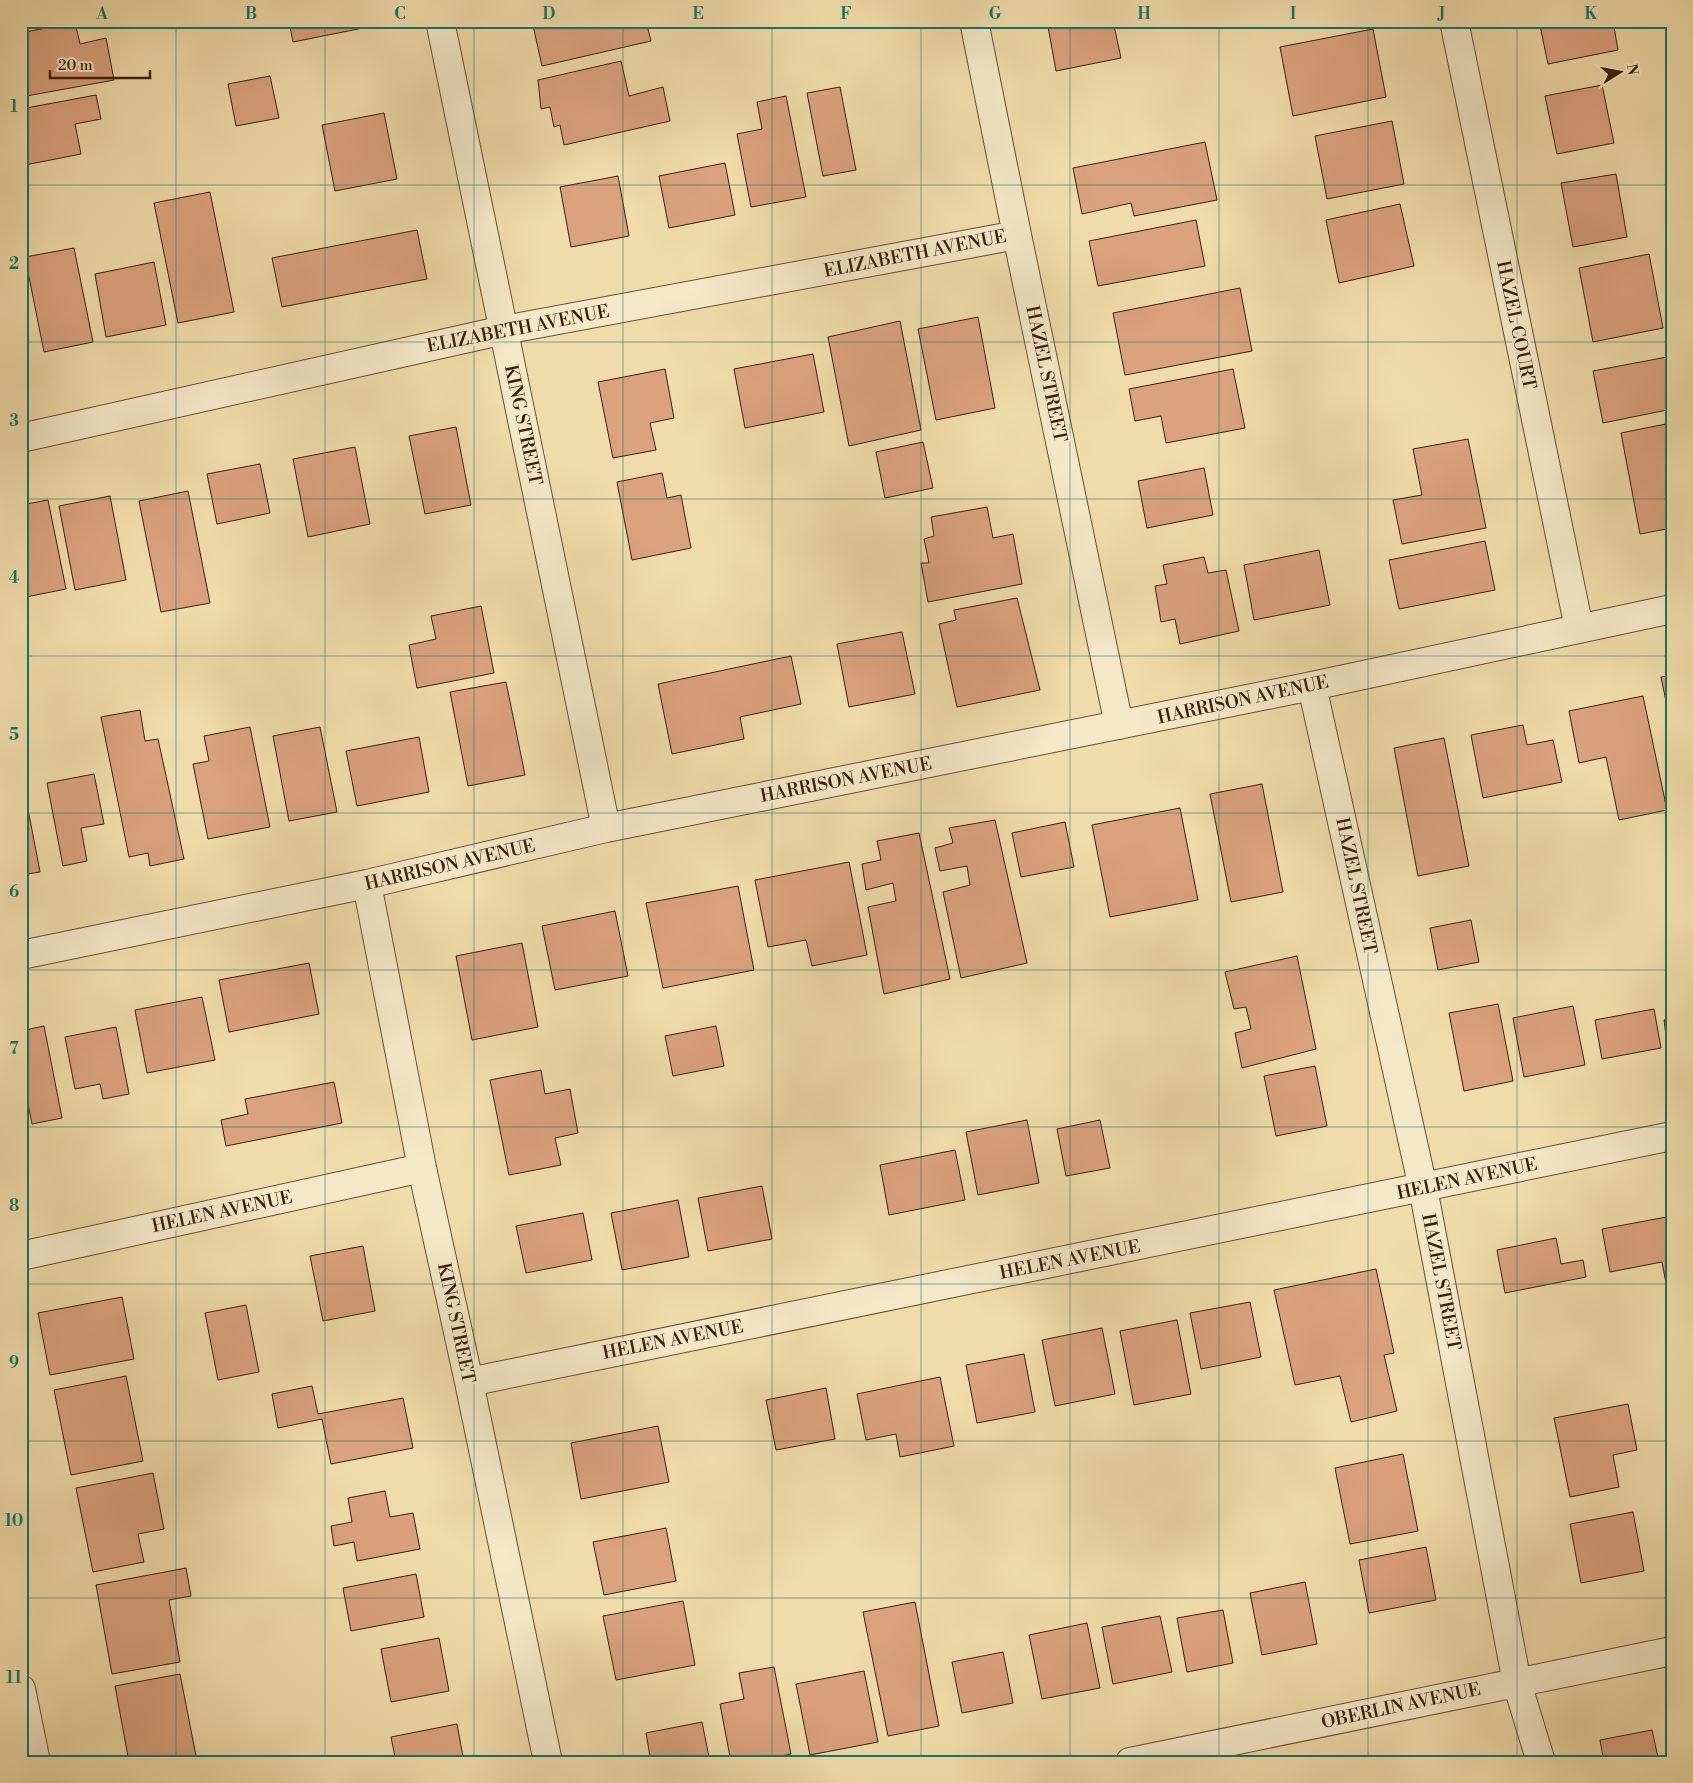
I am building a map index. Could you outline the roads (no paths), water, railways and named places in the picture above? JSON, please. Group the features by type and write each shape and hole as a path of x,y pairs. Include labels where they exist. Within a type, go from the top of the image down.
{"street":[{"name":"KING STREET","path":"440,21 606,828"},
{"name":"HAZEL STREET","path":"974,21 1119,726"},
{"name":"HAZEL COURT","path":"1454,21 1579,628"},
{"name":"ELIZABETH AVENUE","path":"21,438 504,330 1017,235"},
{"name":"HARRISON AVENUE","path":"21,955 367,884 606,828 1119,726 1672,609"},
{"name":"HAZEL STREET","path":"1312,686 1423,1188 1517,1683 1541,1762"},
{"name":"KING STREET","path":"367,884 422,1168 469,1382 548,1762"},
{"name":"HELEN AVENUE","path":"469,1382 1672,1136"},
{"name":"HELEN AVENUE","path":"21,1256 422,1168"},
{"name":"OBERLIN AVENUE","path":"1130,1762 1672,1651"},
{"path":"21,1689 36,1762"}]}
